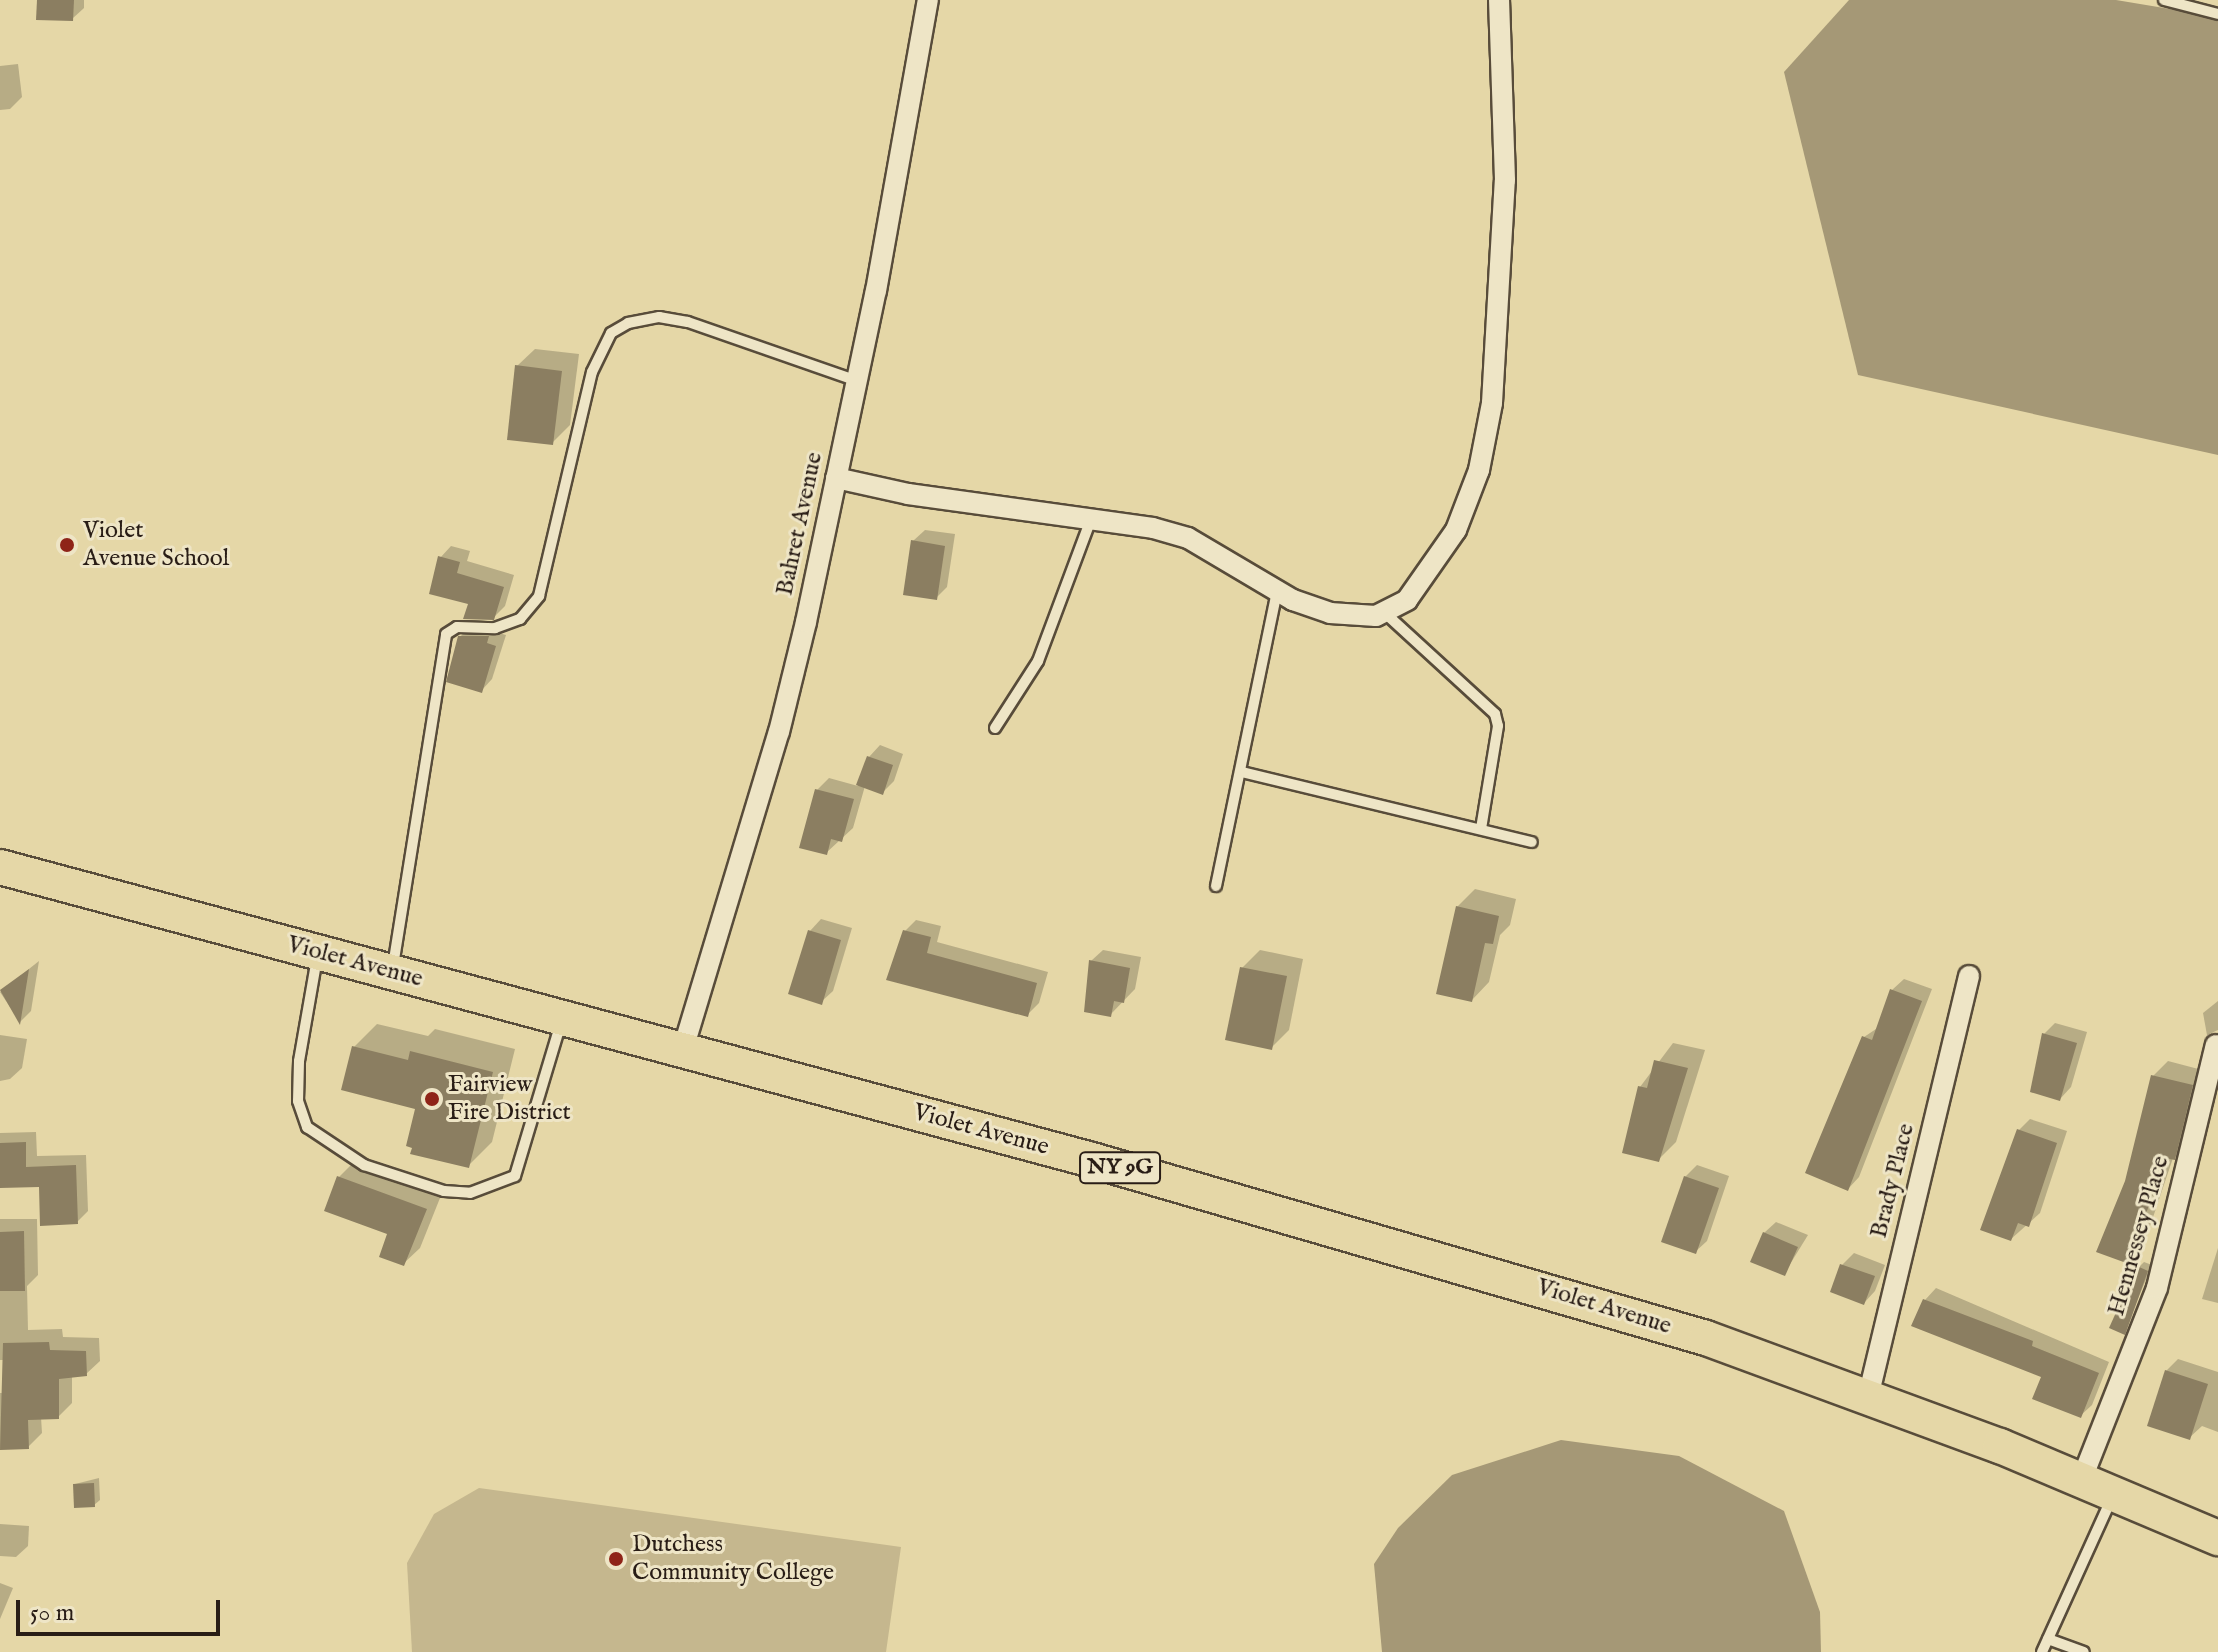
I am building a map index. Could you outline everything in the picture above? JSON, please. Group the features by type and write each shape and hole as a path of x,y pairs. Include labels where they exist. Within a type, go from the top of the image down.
{"main road":[{"name":"Violet Avenue","path":"0,867 683,1049 1496,1275 1706,1338 1868,1397 2218,1538"}],"street":[{"name":"Bahret Avenue","path":"683,1049 779,732 857,381 928,0"},
{"path":"836,478 908,494 1091,519 1188,538 1277,591 1330,613 1386,614 1426,577 1456,530 1479,470 1492,403 1505,180 1499,0"},
{"name":"Brady Place","path":"1868,1397 1969,976"},
{"name":"Hennessey Place","path":"2081,1481 2157,1288 2216,1045"}],"lane":[{"path":"2164,0 2218,14"},
{"path":"392,971 446,634 457,627 495,628 520,619 539,596 592,372 611,333 628,323 659,317 688,322 857,381"},
{"path":"995,728 1038,661 1091,519"},
{"path":"1216,886 1277,591"},
{"path":"1386,614 1495,714 1498,726 1481,829"},
{"path":"1242,772 1532,842"},
{"path":"319,952 299,1061 298,1101 307,1127 364,1165 444,1191 470,1193 515,1176 562,1017"},
{"path":"2042,1652 2113,1494"},
{"path":"2048,1639 2084,1652"}],"shaded area":[{"path":"1849,0 2116,0 2218,17 2218,455 1858,375 1784,72"},
{"path":"1561,1440 1679,1456 1784,1511 1820,1612 1821,1652 1382,1652 1374,1564 1398,1528 1452,1475"},
{"path":"479,1488 901,1547 886,1652 412,1652 407,1563 434,1514"}],"building":[{"path":"37,0 74,0 73,21 36,20"},
{"path":"515,365 562,371 553,445 507,440"},
{"path":"911,540 945,546 937,600 903,595"},
{"path":"438,556 460,562 457,573 504,587 494,620 463,619 468,604 429,594"},
{"path":"458,636 489,636 487,643 496,646 482,693 446,682"},
{"path":"867,756 893,765 883,795 856,785"},
{"path":"815,789 854,799 842,842 831,839 827,855 799,848"},
{"path":"1456,906 1499,916 1493,944 1485,943 1472,1002 1436,994"},
{"path":"808,930 841,940 822,1005 788,994"},
{"path":"903,930 931,937 927,953 1037,983 1028,1017 886,980"},
{"path":"1089,960 1130,968 1124,1003 1114,1001 1111,1017 1084,1012"},
{"path":"1240,967 1287,976 1272,1050 1225,1040"},
{"path":"29,969 20,1025 0,990"},
{"path":"1890,989 1922,1001 1848,1191 1805,1173 1862,1036 1872,1040"},
{"path":"2042,1033 2077,1043 2060,1101 2030,1092"},
{"name":"Fairview Fire District","path":"352,1046 408,1060 410,1051 493,1072 469,1168 410,1154 412,1148 406,1146 415,1109 341,1090"},
{"path":"1654,1060 1688,1068 1659,1162 1622,1153 1638,1086 1647,1088"},
{"path":"2151,1075 2193,1085 2175,1160 2165,1158 2129,1264 2096,1252 2125,1181"},
{"path":"2017,1129 2057,1143 2029,1227 2018,1223 2011,1241 1980,1230"},
{"path":"26,1142 26,1167 76,1165 78,1224 40,1226 39,1187 0,1188 0,1143"},
{"path":"337,1176 427,1209 404,1266 379,1257 387,1234 324,1211"},
{"path":"1684,1176 1719,1188 1696,1254 1661,1242"},
{"path":"24,1231 25,1291 0,1291 0,1232"},
{"path":"1763,1232 1798,1247 1785,1276 1750,1262"},
{"path":"1840,1264 1875,1276 1864,1305 1830,1292"},
{"path":"2137,1266 2148,1271 2125,1335 2109,1328"},
{"path":"1923,1299 2033,1341 2032,1346 2099,1373 2081,1418 2032,1399 2041,1377 1911,1326"},
{"path":"49,1342 50,1350 86,1351 87,1376 59,1379 59,1419 28,1420 29,1449 0,1450 3,1343"},
{"path":"2165,1370 2208,1384 2190,1440 2147,1426"},
{"path":"94,1483 95,1507 74,1508 73,1484"}],"place":[{"name":"Violet Avenue School","path":"67,545"},
{"name":"Fairview Fire District","path":"432,1099"},
{"name":"Dutchess Community College","path":"616,1559"}]}
